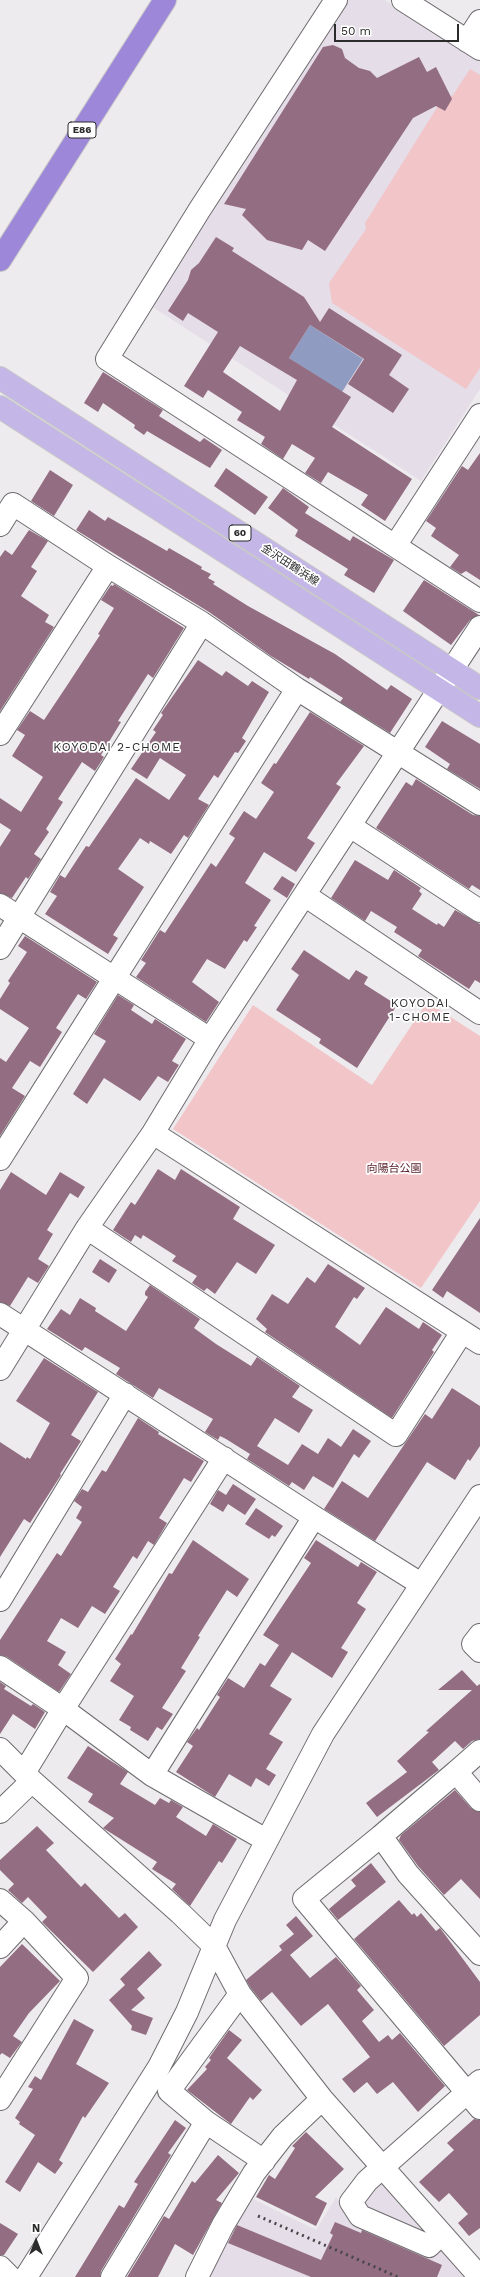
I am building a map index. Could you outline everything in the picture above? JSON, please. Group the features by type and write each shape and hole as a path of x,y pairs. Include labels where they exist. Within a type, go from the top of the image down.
{"highway":[{"name":"E86","path":"0,260 165,0"}],"main road":[{"name":"金沢田鶴浜線","path":"0,378 480,688"},
{"name":"60","path":"0,407 480,716"}],"street":[{"path":"336,0 204,202 107,359 480,601"},
{"path":"403,0 474,45 480,21"},
{"path":"395,546 480,415"},
{"path":"0,525 13,504 108,566 202,623 297,689 480,804"},
{"path":"0,734 108,566"},
{"path":"0,948 202,623"},
{"path":"0,1369 87,1228 152,1133 210,1039 306,896 451,669 480,628"},
{"path":"0,1159 116,978 297,689"},
{"path":"350,826 480,911"},
{"path":"306,896 480,1013"},
{"path":"0,905 210,1039"},
{"path":"152,1133 480,1343"},
{"path":"87,1228 396,1435 462,1332"},
{"path":"0,1314 314,1517 421,1584"},
{"path":"0,1600 125,1394"},
{"path":"0,1812 28,1777 63,1709 224,1458"},
{"path":"26,2277 159,2067 187,2012 214,1946 266,1840 323,1734 480,1496"},
{"path":"152,1775 314,1517"},
{"path":"480,1635 473,1644 480,1651"},
{"path":"0,1667 63,1709 152,1775 266,1840"},
{"path":"0,1749 28,1777 180,1913 214,1946 240,1994 322,2099 480,2277"},
{"path":"441,2234 428,2246 360,2216 351,2202 367,2181 475,2094 304,1899 381,1836 480,1750"},
{"path":"456,1772 480,1800"},
{"path":"381,1836 408,1874 480,1954"},
{"path":"0,1900 24,1921 77,1978 0,2099"},
{"path":"0,1947 24,1921"},
{"path":"240,1994 169,2091 206,2122 264,2161"},
{"path":"197,2277 223,2225 264,2161 283,2136 322,2099"},
{"path":"112,2277 206,2122"},
{"path":"0,2267 10,2277"}],"shaded area":[{"path":"342,0 385,0 480,61 480,389 421,481 148,304"},
{"path":"366,2166 464,2277 206,2277 249,2197 316,2230 336,2197 340,2202 365,2175"}],"green space":[{"path":"470,69 480,75 480,368 466,389 332,303 329,283 366,229 365,223 441,101 453,95"},
{"name":"向陽台公園","path":"427,1002 480,1036 480,1201 421,1288 173,1129 253,1005 372,1085"}],"water":[{"path":"310,325 363,359 342,392 289,358"}],"building":[{"path":"333,45 342,49 345,58 359,68 370,71 377,78 419,57 427,72 436,67 452,99 445,111 436,106 413,118 325,251 308,240 302,250 267,240 242,215 246,209 224,204 323,47"},
{"path":"216,237 234,248 232,251 304,297 320,322 329,308 402,355 389,375 409,389 393,413 348,384 364,359 310,325 289,358 351,397 332,427 412,479 385,521 361,505 368,495 328,472 321,483 305,473 315,458 292,444 283,459 261,444 265,437 237,420 242,412 208,390 203,398 184,386 218,332 188,313 183,321 168,311 188,280 191,270 199,263","holes":["240,346 297,380 280,411 223,372"]},
{"path":"103,372 163,410 159,416 200,442 204,438 222,450 210,468 147,431 144,435 134,428 135,425 103,403 98,412 84,403"},
{"path":"480,453 480,580 466,571 461,574 450,567 459,555 431,536 436,528 426,521 462,466 468,470"},
{"path":"226,468 268,497 255,515 214,486"},
{"path":"50,470 73,485 54,516 31,501"},
{"path":"283,488 309,507 305,513 350,541 353,536 394,560 374,593 344,575 348,569 295,536 298,530 268,508"},
{"path":"89,510 105,521 108,517 167,551 169,548 202,567 201,569 211,574 208,578 215,582 213,584 248,606 335,654 387,690 391,685 412,699 390,733 340,702 343,698 310,677 309,679 271,656 209,612 76,530"},
{"path":"29,530 48,541 31,567 37,571 21,596 49,615 45,622 54,627 0,711 0,557 5,550 12,555"},
{"path":"424,580 479,615 470,620 451,645 403,611"},
{"path":"114,584 184,628 153,678 148,674 118,721 121,722 101,755 104,757 95,771 82,762 58,799 63,802 46,829 49,832 34,854 41,859 28,879 26,877 12,898 0,893 0,847 11,830 0,823 0,798 21,812 43,777 12,756 25,735 17,730 30,711 44,720 68,684 100,635 98,634 114,608 101,600 111,585 113,586"},
{"path":"198,660 222,676 226,671 248,686 252,681 269,692 242,738 246,741 238,753 235,752 218,778 214,775 198,799 209,805 188,838 184,835 171,854 150,841 149,844 140,838 118,869 144,887 113,935 118,938 108,954 45,914 57,896 50,892 60,875 65,878 86,846 89,847 136,778 169,800 186,775 160,758 147,779 131,769 156,732 153,730 163,715 161,713"},
{"path":"310,712 364,746 336,784 341,787 307,838 315,843 296,872 264,852 245,883 271,900 254,926 257,927 247,942 244,940 225,969 207,959 192,982 219,1002 206,1022 136,977 146,963 141,960 160,930 165,933 211,863 216,867 235,838 229,834 244,811 256,819 274,792 261,783 274,763 276,764"},
{"path":"442,721 480,744 480,789 447,769 450,764 425,747"},
{"path":"416,779 473,815 480,816 480,890 472,885 469,889 376,828 406,782 412,786"},
{"path":"355,860 388,880 394,870 421,888 419,891 422,894 412,909 437,925 438,923 444,927 455,910 480,924 480,983 475,980 469,989 418,956 422,950 394,932 397,927 371,911 365,921 331,898"},
{"path":"282,876 295,884 287,898 273,889"},
{"path":"25,936 97,982 86,999 78,994 56,1028 62,1032 40,1067 30,1061 12,1088 25,1096 0,1136 0,1058 6,1062 29,1028 0,1009 0,999 10,983 8,981 27,952 18,946"},
{"path":"304,950 349,980 356,970 368,977 364,984 397,1005 357,1068 319,1043 321,1039 276,1010 299,975 291,969"},
{"path":"118,995 134,1005 131,1010 152,1024 155,1019 186,1039 172,1061 179,1065 168,1082 158,1076 140,1101 104,1078 87,1104 73,1094 106,1041 94,1034"},
{"path":"158,1169 175,1180 181,1169 240,1207 233,1219 275,1245 256,1274 237,1262 215,1294 207,1288 204,1291 192,1283 197,1276 172,1261 176,1256 143,1235 141,1239 135,1235 131,1242 113,1230 131,1202 135,1205"},
{"path":"11,1172 46,1195 60,1172 85,1187 78,1198 70,1193 47,1230 53,1234 38,1259 49,1266 38,1283 28,1277 10,1306 0,1302 0,1190"},
{"path":"480,1218 480,1313 447,1291 443,1298 432,1290"},
{"path":"100,1259 117,1270 109,1283 92,1272"},
{"path":"328,1264 365,1288 357,1299 354,1297 335,1327 360,1345 386,1307 419,1329 423,1322 442,1335 432,1350 434,1352 392,1418 265,1332 267,1329 256,1319 272,1294 288,1304 307,1277 315,1283"},
{"path":"150,1285 200,1319 194,1328 216,1344 251,1366 257,1357 300,1386 292,1397 313,1410 299,1433 275,1418 257,1446 288,1465 302,1444 318,1454 328,1438 341,1447 353,1429 371,1441 359,1458 354,1454 333,1488 313,1476 304,1490 292,1482 289,1486 247,1459 250,1454 220,1436 218,1440 205,1432 213,1419 159,1388 153,1398 116,1374 120,1368 85,1347 82,1351 47,1329 61,1309 70,1315 80,1298 96,1308 95,1311 126,1331 148,1297 145,1295 145,1292"},
{"path":"44,1358 98,1392 71,1435 81,1441 60,1474 61,1475 30,1523 24,1519 0,1557 0,1442 26,1459 27,1457 30,1459 50,1423 16,1401"},
{"path":"452,1388 480,1406 480,1446 470,1461 468,1459 455,1480 427,1462 375,1541 324,1509 342,1481 368,1498 425,1414 432,1419"},
{"path":"138,1418 159,1432 158,1434 204,1461 191,1482 184,1478 159,1518 167,1523 154,1545 148,1541 137,1559 133,1556 113,1587 120,1591 105,1614 92,1606 78,1628 61,1618 47,1641 66,1652 58,1665 71,1674 59,1692 7,1657 0,1655 0,1640 57,1553 61,1556 82,1522 76,1518 82,1507 74,1501 82,1489 88,1492 102,1470 106,1472"},
{"path":"233,1484 256,1499 245,1515 228,1504 223,1512 210,1504 218,1490 226,1495"},
{"path":"256,1508 283,1526 275,1537 272,1535 269,1539 245,1524"},
{"path":"193,1540 249,1579 237,1597 227,1590 198,1636 200,1637 181,1668 186,1671 162,1708 173,1714 162,1730 157,1727 148,1741 130,1730 131,1727 119,1720 134,1696 110,1681 121,1664 115,1659 131,1634 132,1635 169,1573 172,1574"},
{"path":"316,1540 358,1567 361,1562 377,1572 357,1603 366,1609 341,1648 348,1652 332,1678 292,1652 270,1686 292,1699 269,1734 283,1742 266,1769 276,1775 269,1786 256,1778 251,1787 229,1774 215,1797 176,1772 193,1746 187,1742 197,1728 199,1730 220,1697 217,1695 228,1678 244,1688 260,1663 265,1666 279,1645 263,1635 311,1563 304,1558"},
{"path":"462,1670 477,1686 480,1684 480,1739 472,1741 463,1749 455,1741 432,1762 439,1770 377,1817 366,1803 407,1772 397,1761 429,1732 426,1731 472,1690 438,1690"},
{"path":"0,1682 6,1686 4,1689 31,1706 33,1704 45,1712 35,1729 13,1714 0,1734"},
{"path":"88,1746 128,1772 120,1784 155,1805 160,1798 169,1803 171,1800 183,1807 176,1817 206,1836 213,1824 237,1839 222,1863 219,1861 190,1906 172,1889 176,1884 152,1869 157,1862 103,1828 114,1818 88,1802 93,1794 67,1778"},
{"path":"455,1790 471,1808 480,1812 480,1899 461,1879 444,1895 418,1866 399,1840 401,1835"},
{"path":"37,1826 54,1843 46,1850 81,1887 85,1883 119,1918 125,1913 138,1927 93,1972 42,1922 47,1917 28,1897 22,1903 8,1890 14,1884 0,1870 0,1860"},
{"path":"371,1863 386,1882 338,1920 329,1909 356,1886 351,1880"},
{"path":"399,1900 412,1915 414,1913 417,1917 421,1913 436,1931 440,1928 480,1982 480,2015 444,2046 354,1939"},
{"path":"296,1916 313,1936 290,1955 310,1978 336,1957 361,1986 357,1990 374,2010 362,2021 379,2042 388,2035 392,2040 400,2033 445,2086 418,2112 393,2082 377,2094 367,2082 354,2093 342,2079 370,2057 328,2004 301,2026 272,1992 261,2001 250,1987 246,1980 282,1950 279,1946 294,1934 286,1925"},
{"path":"22,1944 60,1981 29,2013 13,2036 22,2042 10,2058 2,2053 0,2055 0,1967"},
{"path":"149,1951 162,1965 137,1989 145,1998 131,2010 153,2018 146,2035 131,2030 132,2026 109,2000 125,1985 120,1979"},
{"path":"74,2019 94,2030 76,2064 109,2083 85,2118 83,2116 59,2160 63,2163 55,2174 38,2162 20,2192 5,2182 35,2135 19,2124 20,2122 15,2118 33,2089 28,2087 35,2076 41,2080"},
{"path":"229,2030 242,2040 227,2058 262,2090 253,2100 250,2097 231,2124 187,2090 207,2069 205,2067 211,2060 209,2058"},
{"path":"474,2119 480,2120 480,2228 469,2236 458,2223 468,2214 449,2193 439,2202 419,2182 454,2150 447,2143"},
{"path":"175,2120 186,2128 168,2153 171,2155 101,2271 100,2277 75,2277 119,2205 124,2208 138,2184 134,2182"},
{"path":"306,2132 344,2169 315,2197 327,2203 316,2226 256,2197 269,2175 275,2179 295,2148 292,2146"},
{"path":"218,2155 239,2173 216,2200 222,2203 193,2255 175,2244 158,2277 127,2277 164,2216 169,2219 192,2181 195,2183"},
{"path":"335,2222 361,2233 362,2230 442,2265 437,2277 311,2277 228,2243 237,2225 321,2260 333,2235 330,2233"},
{"path":"0,2223 18,2234 4,2255 0,2255"}],"railway":[{"path":"258,2216 398,2277"}],"district":[{"name":"KOYODAI 2-CHOME","path":"117,747"},
{"name":"KOYODAI 1-CHOME","path":"420,1010"}]}
